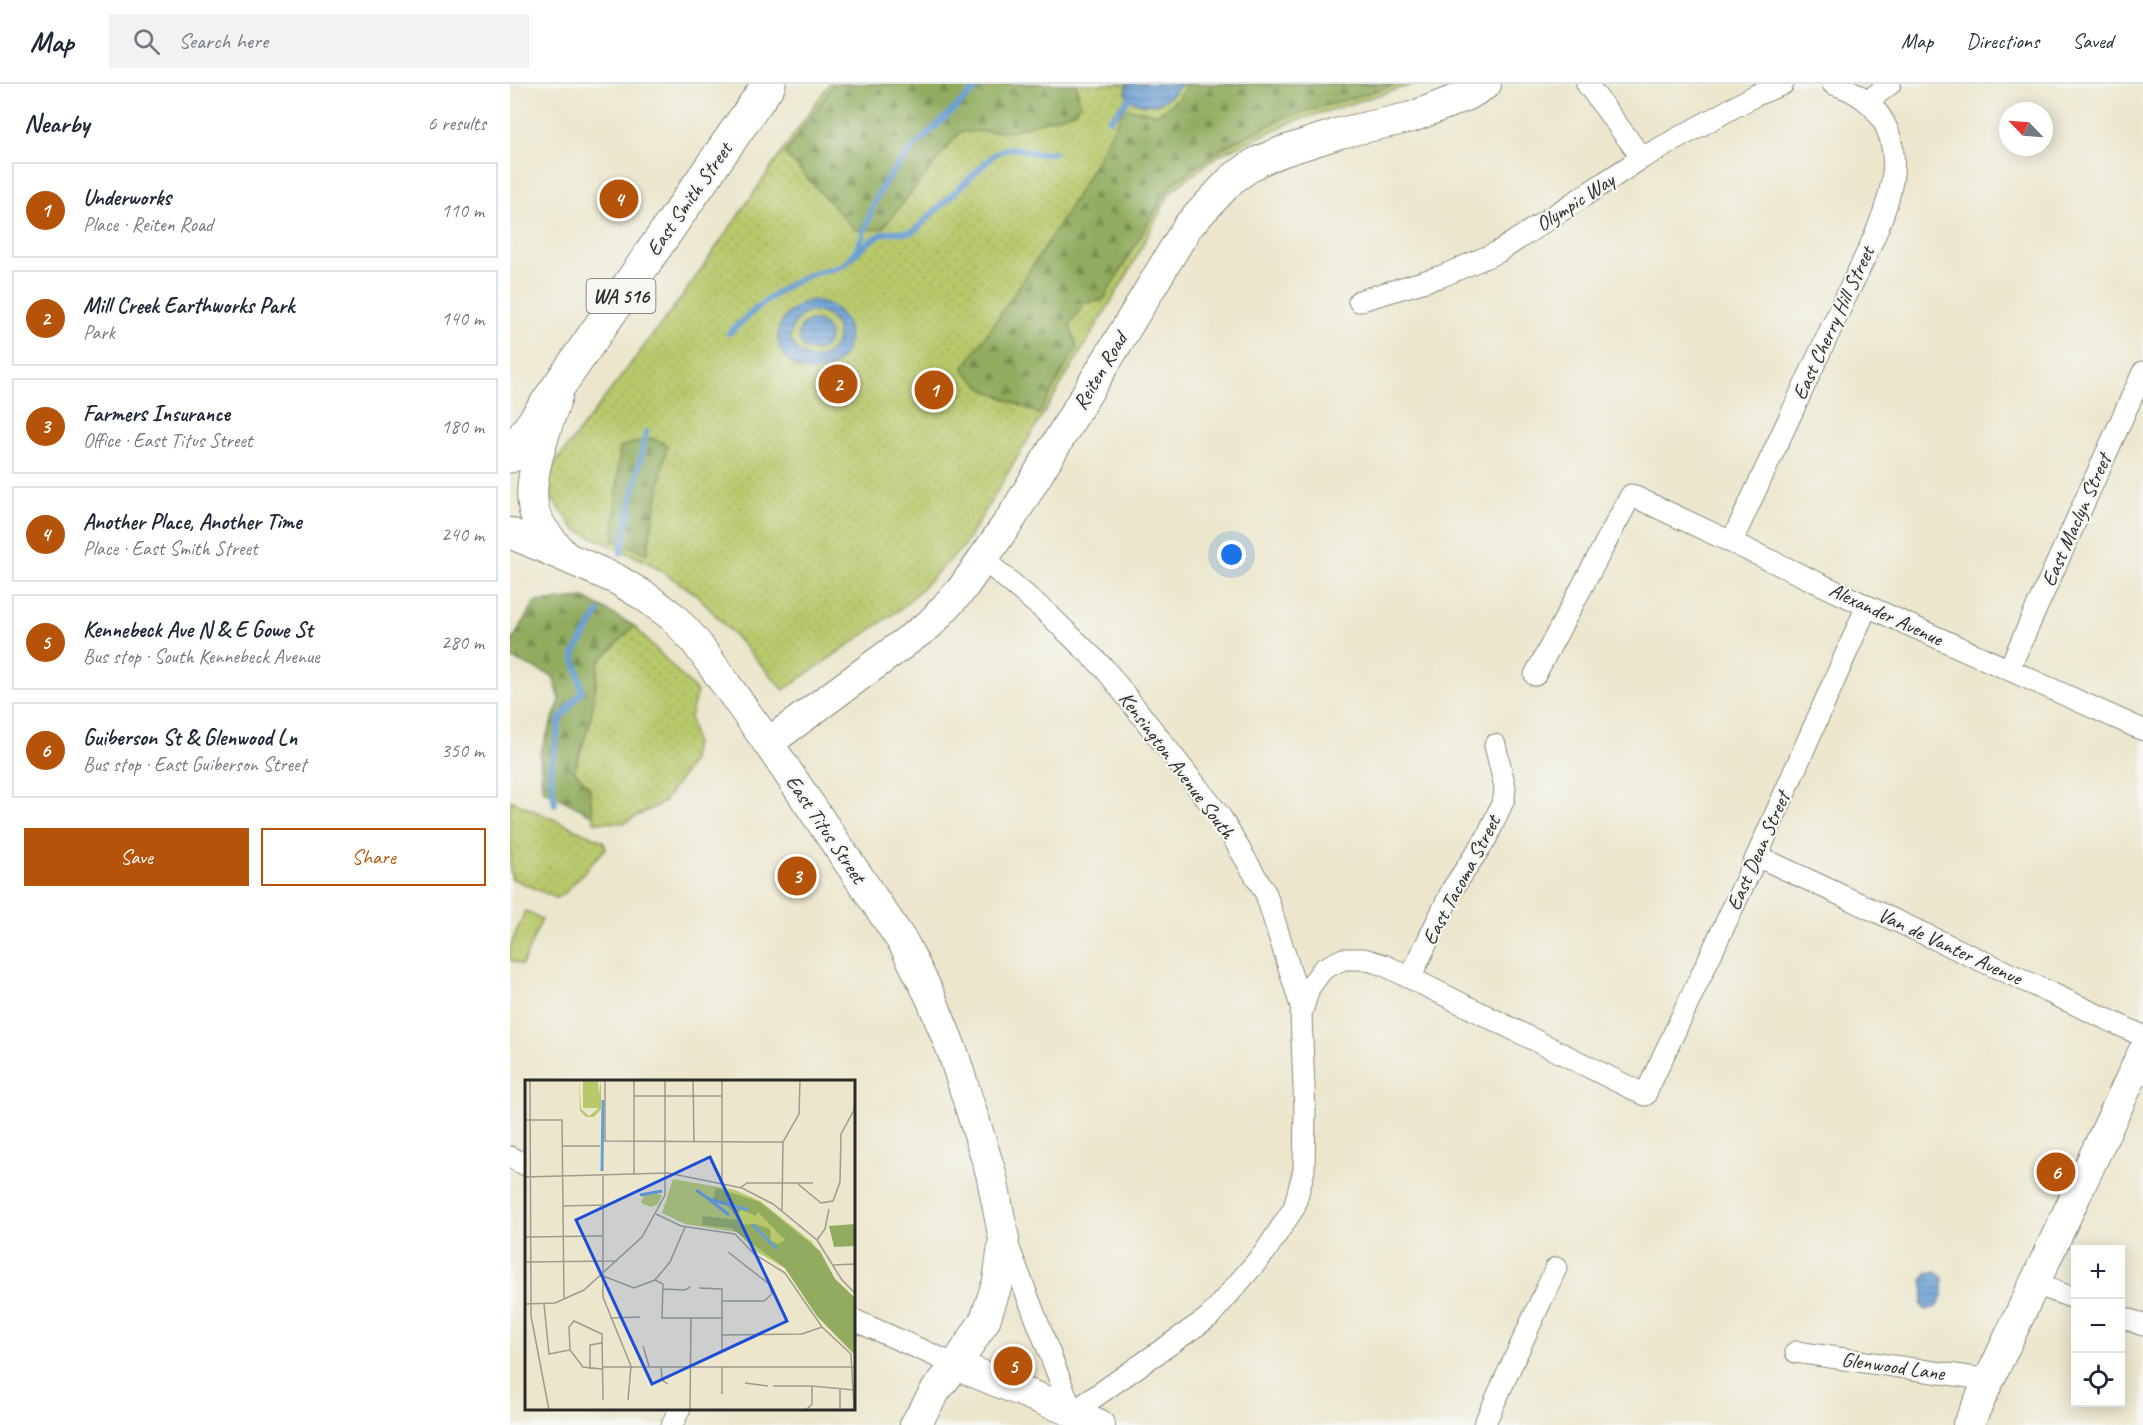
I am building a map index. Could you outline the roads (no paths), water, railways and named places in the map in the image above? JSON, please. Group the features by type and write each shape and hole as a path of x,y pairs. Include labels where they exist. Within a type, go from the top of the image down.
{"main road":[{"name":"East Smith Street","path":"510,456 763,86"}],"street":[{"name":"Reiten Road","path":"768,743 930,624 962,589 984,560 1188,226 1232,179 1257,162 1281,152 1340,133 1412,117 1468,95 1486,84"},
{"path":"1587,84 1642,158"},
{"name":"Olympic Way","path":"1359,302 1442,276 1498,252 1642,158 1756,95 1783,84"},
{"path":"1833,84 1854,92 1868,101 1890,84"},
{"name":"East Cherry Hill Street","path":"1732,541 1868,249 1889,194 1893,173 1890,136 1878,111 1868,101"},
{"name":"East Maclyn Street","path":"2009,669 2143,372"},
{"path":"561,380 534,473 532,497 535,514 542,527 565,556"},
{"name":"Alexander Avenue","path":"1535,675 1631,495 1867,606 2143,730"},
{"name":"East Titus Street","path":"510,533 616,579 674,617 695,641 768,743 904,944 932,998 953,1053 988,1163 1004,1239 998,1281 985,1320 956,1365 936,1390 915,1425"},
{"name":"Kensington Avenue South","path":"984,560 1046,612 1105,669 1220,816 1266,894 1302,1009"},
{"name":"East Dean Street","path":"1410,978 1645,1095 1757,856 1867,606"},
{"name":"East Tacoma Street","path":"1410,978 1453,888 1486,837 1504,799 1505,788 1494,744"},
{"name":"Van de Vanter Avenue","path":"1757,856 2143,1036"},
{"path":"1075,1418 1209,1317 1265,1252 1294,1208 1304,1170 1302,1009 1309,988 1323,969 1342,959 1364,959 1384,965 1410,978"},
{"path":"1968,1425 2143,1052"},
{"path":"510,1157 525,1165"},
{"name":"East Titus Street","path":"1003,1232 1075,1418"},
{"path":"1484,1425 1556,1268"},
{"path":"2034,1284 2071,1297"},
{"path":"2125,1318 2143,1325"},
{"path":"855,1320 1075,1418 1100,1425"},
{"name":"Glenwood Lane","path":"1796,1352 1989,1380"},
{"path":"672,1425 679,1410"}],"water":[{"path":"1127,84 1182,84 1165,100 1145,105 1129,99 1126,93"},
{"path":"813,300 830,306 842,315 848,327 849,340 845,352 837,363 825,369 803,370 788,361 780,349 778,340 782,322 787,314 803,303","holes":["808,312 824,314 832,319 838,334 832,350 824,356 813,359 798,353 790,339 794,324 799,317"]},
{"path":"814,321 825,325 829,336 825,347 814,351 803,347 799,336 803,325"},
{"path":"1936,1272 1943,1278 1943,1294 1936,1307 1926,1310 1921,1305 1924,1292 1922,1280 1927,1273"}],"waterway":[{"path":"729,333 768,299 790,284 848,261 858,245 880,190 889,176 913,148 981,84"},
{"path":"1110,120 1129,99"},
{"path":"853,256 870,241 885,233 914,231 995,154 1011,148 1036,153 1054,152"},
{"path":"621,553 646,432"},
{"path":"555,804 550,772 560,719 582,691 574,654 599,612"}],"place":[{"name":"Another Place, Another Time","path":"619,199"},
{"name":"Mill Creek Earthworks Park","path":"838,384"},
{"name":"Underworks","path":"934,390"},
{"name":"Farmers Insurance","path":"797,876"},
{"name":"Guiberson St & Glenwood Ln","path":"2056,1172"},
{"name":"Kennebeck Ave N & E Gowe St","path":"1013,1366"}]}
